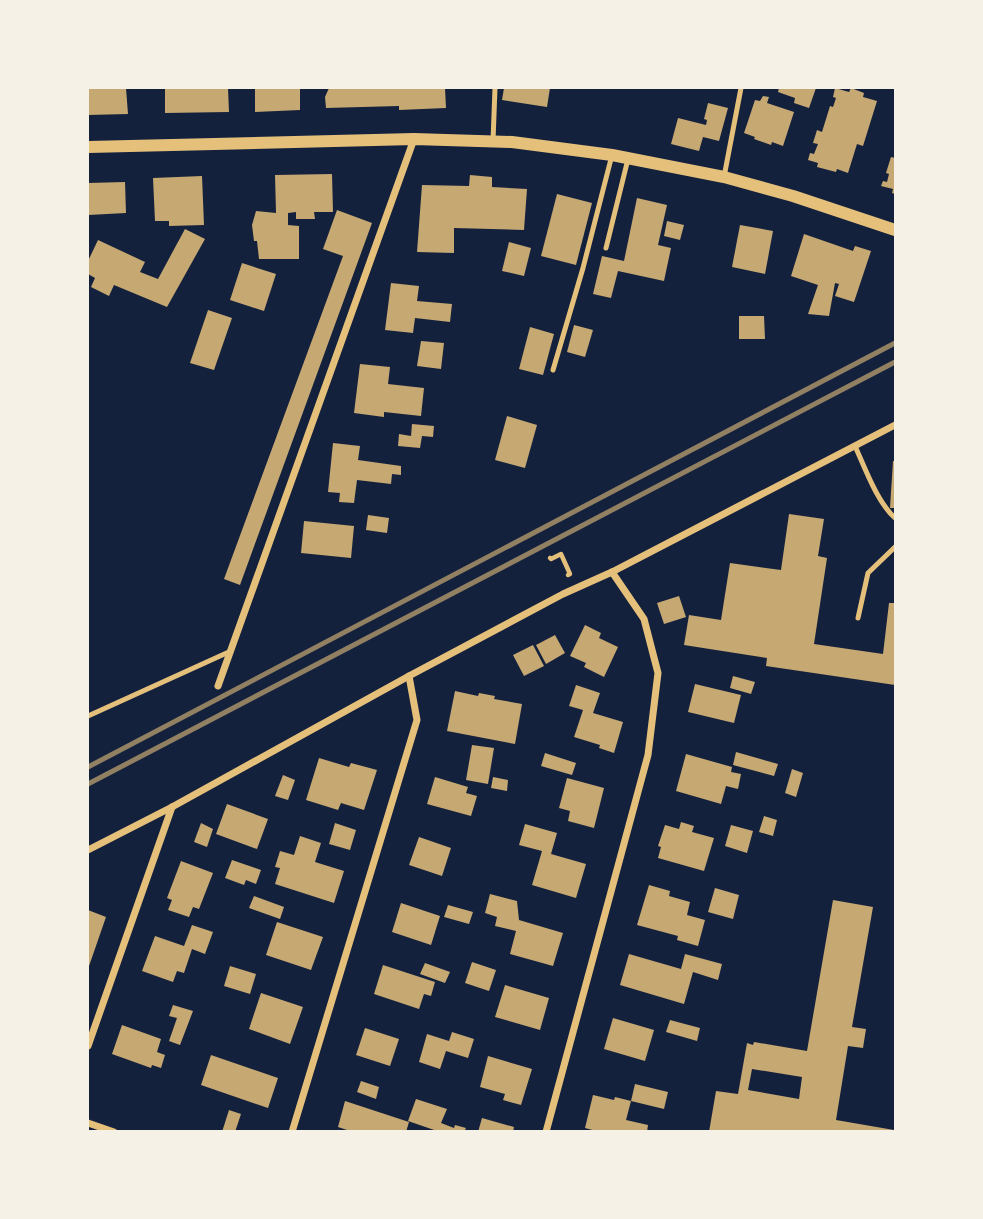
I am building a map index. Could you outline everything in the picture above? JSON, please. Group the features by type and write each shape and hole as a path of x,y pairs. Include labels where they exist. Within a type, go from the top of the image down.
{"street":[{"path":"218,686 414,139"},
{"path":"88,147 414,139 512,142 612,155 724,177 793,196 895,230"},
{"path":"88,850 563,594 612,572 895,425"},
{"path":"546,1132 648,755 658,673 643,619 612,572"},
{"path":"292,1132 417,720 409,676"},
{"path":"88,1046 172,807"},
{"path":"88,1123 114,1132"}],"lane":[{"path":"492,141 495,88"},
{"path":"724,177 741,88"},
{"path":"552,370 583,268 612,155"},
{"path":"606,248 628,158"},
{"path":"855,446 881,500 895,518"},
{"path":"858,618 868,573 895,547"},
{"path":"88,716 231,651"}],"path":[{"path":"550,558 561,554 570,574 563,577"}],"building":[{"path":"88,88 126,88 128,114 88,115"},
{"path":"165,88 228,88 229,112 165,113"},
{"path":"255,88 300,88 300,110 255,112"},
{"path":"329,88 445,88 446,108 326,108 325,97"},
{"path":"504,88 550,88 547,107 502,100"},
{"path":"779,88 816,88 809,108 794,103 795,98 778,92"},
{"path":"835,88 849,92 851,88 864,93 863,97 877,101 863,146 857,144 848,173 817,167 818,163 808,160 818,144 813,143 817,130 822,132 830,106 833,107"},
{"path":"763,96 769,97 767,103 794,112 783,146 772,142 771,145 744,133 755,100 760,101"},
{"path":"708,103 728,108 719,141 703,137 699,151 671,144 678,118 706,125 707,120 704,119"},
{"path":"891,157 895,158 895,194 892,193 893,189 881,186 883,181 887,182 889,174 886,173"},
{"path":"332,174 333,212 314,212 315,219 296,219 296,212 288,213 288,225 299,226 299,259 259,259 252,225 256,211 276,213 275,175"},
{"path":"470,175 492,177 492,187 527,189 524,230 454,228 454,253 417,252 422,185 469,186"},
{"path":"202,176 204,225 169,226 169,221 155,221 153,178"},
{"path":"125,182 126,213 88,215 88,183"},
{"path":"557,194 592,203 576,265 541,256"},
{"path":"637,198 667,205 658,245 671,248 664,281 618,271 611,298 593,294 602,256 624,261"},
{"path":"337,210 372,223 240,585 224,579 343,256 323,249"},
{"path":"667,221 684,225 680,240 664,236"},
{"path":"740,225 773,231 765,274 732,267"},
{"path":"185,229 205,239 167,307 114,285 109,296 91,287 95,278 88,274 88,261 98,240 145,262 140,272 158,279"},
{"path":"804,234 853,251 855,246 871,251 854,302 835,296 839,284 835,283 829,316 808,314 818,285 791,276"},
{"path":"509,242 531,248 524,276 502,271"},
{"path":"242,263 276,274 264,311 230,300"},
{"path":"391,283 419,286 417,301 452,304 450,322 415,318 413,333 385,330"},
{"path":"208,310 232,318 214,370 190,363"},
{"path":"739,316 764,316 765,339 739,339"},
{"path":"574,325 593,330 585,357 567,352"},
{"path":"530,327 554,334 543,375 519,369"},
{"path":"421,341 444,343 441,369 417,366"},
{"path":"360,364 390,367 388,384 424,388 421,416 384,412 384,417 354,413"},
{"path":"507,416 537,425 525,468 495,460"},
{"path":"412,424 434,426 433,437 422,436 420,448 398,446 399,434 411,436"},
{"path":"333,443 360,446 358,460 401,466 401,475 392,474 391,484 357,480 354,503 339,502 340,493 328,492"},
{"path":"893,461 895,508 890,508"},
{"path":"789,514 824,519 818,556 827,558 814,644 883,654 889,603 895,603 895,685 766,666 767,658 684,645 689,615 721,620 730,563 781,570"},
{"path":"368,515 389,518 387,533 366,530"},
{"path":"304,521 354,526 351,558 301,553"},
{"path":"679,596 686,617 664,624 657,603"},
{"path":"585,625 601,633 599,638 618,647 604,677 584,667 586,663 570,656"},
{"path":"555,635 565,653 546,664 536,645"},
{"path":"533,645 544,666 524,676 513,655"},
{"path":"733,676 755,682 751,694 730,688"},
{"path":"695,684 741,695 734,723 688,712"},
{"path":"576,685 600,693 593,713 623,722 614,753 599,748 600,745 574,737 583,710 569,706"},
{"path":"455,691 478,696 479,693 495,696 494,699 522,704 515,744 447,731"},
{"path":"472,745 494,748 488,784 466,780"},
{"path":"736,752 778,764 774,776 733,765"},
{"path":"545,753 576,763 572,775 541,766"},
{"path":"686,754 732,767 731,772 741,774 738,789 726,786 721,804 676,791"},
{"path":"319,758 349,767 351,763 377,770 364,810 341,803 338,810 306,800"},
{"path":"792,769 803,773 796,797 785,793"},
{"path":"283,775 295,780 288,800 275,796"},
{"path":"435,777 468,787 466,793 477,796 471,816 427,804"},
{"path":"493,777 508,780 507,791 491,788"},
{"path":"567,778 604,788 594,828 568,821 570,811 559,808"},
{"path":"227,804 268,819 257,849 216,834"},
{"path":"764,816 777,820 773,836 759,832"},
{"path":"681,822 694,826 692,832 714,838 704,871 658,858 661,847 658,846 665,825 679,829"},
{"path":"201,823 213,829 207,847 194,842"},
{"path":"335,823 356,830 350,850 329,844"},
{"path":"525,824 557,833 551,854 586,864 576,898 532,885 542,851 519,845"},
{"path":"731,825 753,831 747,853 725,846"},
{"path":"300,836 321,843 315,862 344,871 334,903 275,884 280,868 275,867 280,851 294,855"},
{"path":"419,837 451,848 442,876 409,865"},
{"path":"232,860 261,870 256,884 246,880 244,885 225,878"},
{"path":"181,861 213,873 199,909 193,907 189,917 168,910 172,900 167,898"},
{"path":"649,885 670,891 669,896 690,902 687,915 705,920 698,946 677,940 678,936 637,925"},
{"path":"715,888 739,895 733,919 708,912"},
{"path":"490,894 517,901 519,920 563,933 553,966 510,954 516,931 495,926 497,917 485,913"},
{"path":"254,896 284,907 280,919 249,908"},
{"path":"833,900 873,907 852,1027 866,1029 863,1048 848,1046 836,1120 894,1132 709,1132 716,1091 738,1094 747,1043 807,1051","holes":["752,1069 802,1077 799,1099 748,1090"]},
{"path":"401,903 440,916 431,945 392,932"},
{"path":"448,905 473,912 469,924 444,917"},
{"path":"88,910 106,917 88,969"},
{"path":"277,922 323,937 311,970 266,955"},
{"path":"192,925 213,932 205,954 192,949 184,973 177,971 173,982 142,971 155,936 184,946"},
{"path":"629,954 681,969 685,954 722,964 718,980 693,972 684,1004 620,985"},
{"path":"472,962 496,970 489,991 465,983"},
{"path":"425,963 450,972 445,983 420,974"},
{"path":"383,965 435,982 431,996 424,994 419,1009 374,994"},
{"path":"230,966 256,974 250,994 224,986"},
{"path":"505,985 549,998 540,1030 495,1017"},
{"path":"261,993 303,1007 290,1044 249,1029"},
{"path":"173,1005 193,1011 180,1045 169,1041 177,1018 169,1016"},
{"path":"613,1018 654,1030 645,1061 604,1049"},
{"path":"670,1020 700,1028 697,1041 666,1032"},
{"path":"122,1025 161,1039 157,1052 165,1055 161,1068 152,1065 151,1068 112,1054"},
{"path":"365,1028 399,1039 390,1066 356,1055"},
{"path":"452,1032 474,1039 468,1058 446,1051 440,1069 419,1062 427,1034 449,1041"},
{"path":"211,1055 278,1078 268,1108 201,1085"},
{"path":"488,1056 532,1069 521,1105 503,1100 505,1094 480,1087"},
{"path":"361,1081 379,1087 376,1099 357,1092"},
{"path":"635,1084 668,1092 664,1109 631,1101"},
{"path":"593,1095 631,1101 626,1120 648,1125 647,1132 600,1132 585,1128"},
{"path":"416,1099 447,1109 441,1123 454,1128 455,1125 466,1128 464,1132 440,1132 408,1121"},
{"path":"345,1101 409,1122 406,1132 353,1132 338,1127"},
{"path":"229,1110 241,1114 235,1132 222,1132"},
{"path":"482,1118 514,1127 513,1132 478,1132"}],"railway":[{"path":"88,767 895,343"},
{"path":"88,784 895,362"}]}
